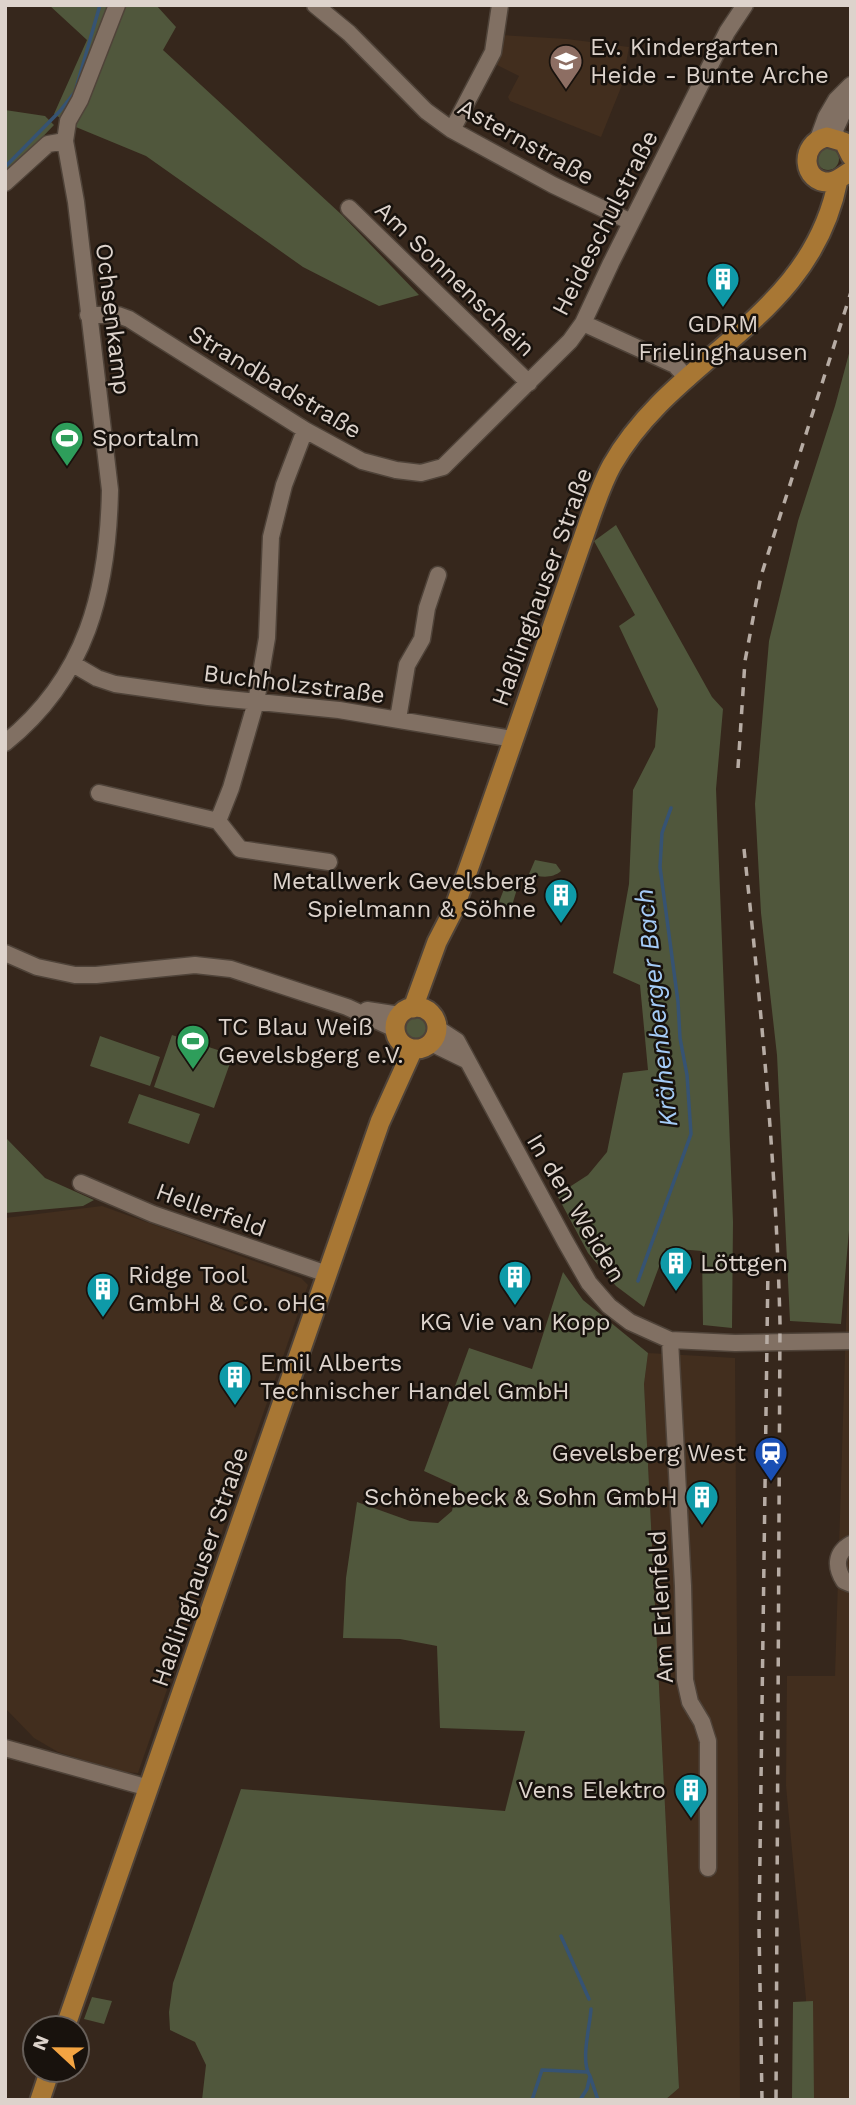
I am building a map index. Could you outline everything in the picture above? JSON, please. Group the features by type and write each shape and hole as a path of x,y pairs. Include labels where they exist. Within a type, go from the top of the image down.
{"main road":[{"name":"Haßlinghauser Straße","path":"70,2014 380,1122 447,945 454,909 610,468 646,418 782,293 804,262 822,229 841,160"}],"street":[{"name":"Ochsenkamp","path":"5,743 41,709 83,645 99,600 109,535 110,490 76,201 65,141 68,121 80,100 117,5"},
{"name":"Asternstraße","path":"316,5 349,33 426,111 452,130 554,185 631,222"},
{"path":"452,130 493,51 500,5"},
{"name":"Heideschulstraße","path":"443,467 570,341 583,323 727,32 745,5"},
{"path":"841,160 831,108 851,85"},
{"path":"841,160 835,130 851,94"},
{"path":"5,183 48,144 65,141"},
{"name":"Am Sonnenschein","path":"349,208 529,383"},
{"name":"Strandbadstraße","path":"88,315 118,314 129,319 305,430 362,461 421,473 443,467"},
{"path":"583,323 675,365 688,379"},
{"path":"218,821 231,788 256,702 267,638 271,537 284,485 305,430"},
{"path":"398,719 407,665 422,639 427,608 438,575"},
{"name":"Buchholzstraße","path":"73,664 97,678 115,684 338,710 513,739"},
{"path":"99,793 218,821 240,849 330,862"},
{"name":"In den Weiden","path":"5,953 37,967 75,975 168,967 219,966 414,1028 466,1060 589,1283 609,1306 630,1322 670,1340 735,1343 851,1341"},
{"name":"Hellerfeld","path":"81,1183 153,1214 327,1274"},
{"name":"Am Erlenfeld","path":"670,1340 683,1586 685,1680 690,1702 702,1722 708,1741 708,1868"},
{"path":"851,1544 842,1550 837,1563 844,1581 851,1584"},
{"path":"5,1748 149,1788"}],"shaded area":[{"name":"Ev. Kindergarten Heide - Bunte Arche","path":"500,35 567,39 629,47 622,85 601,137 510,101 508,97 519,76 493,63"},
{"path":"102,1206 301,1278 308,1285 138,1773 121,1772 58,1752 34,1738 5,1708 5,1218"},
{"path":"851,1257 851,2100 806,2100 806,1999 786,1786 787,1676 835,1676 846,1323"},
{"path":"648,1353 735,1358 740,2100 665,2100 679,2088 644,1384"}],"green space":[{"path":"49,5 156,5 176,27 163,50 342,215 419,295 379,306 303,267 146,156 71,125 54,114 87,40"},
{"path":"5,110 45,116 54,125 5,176"},
{"path":"828,148 836,151 839,159 836,167 828,170 820,167 817,159 820,151"},
{"path":"851,346 851,1207 841,1324 790,1321 777,1055 761,913 755,804 769,641 798,521"},
{"path":"616,525 712,697 723,709 716,789 733,1222 732,1328 703,1325 702,1251 666,1248 644,1307 616,1286 588,1253 557,1195 588,1175 607,1152 623,1073 648,1070 640,985 613,973 629,884 633,790 655,747 658,709 619,626 635,615 594,541"},
{"path":"535,860 556,864 561,871 550,876 529,874"},
{"path":"507,881 517,889 510,912 496,910"},
{"path":"415,1017 425,1024 426,1028 419,1038 415,1039 405,1032 404,1028 411,1018"},
{"name":"TC Blau Weiß Gevelsbgerg e.V.","path":"172,1035 233,1055 214,1108 154,1087"},
{"name":"TC Blau Weiß Gevelsbgerg e.V.","path":"100,1036 160,1057 150,1086 90,1066"},
{"name":"TC Blau Weiß Gevelsbgerg e.V.","path":"139,1094 200,1114 189,1144 128,1123"},
{"path":"6,1138 45,1178 94,1200 83,1206 5,1213"},
{"path":"563,1272 583,1300 648,1353 644,1384 679,2088 665,2100 202,2100 206,2065 195,2042 170,2030 169,2012 173,1983 241,1789 505,1811 525,1731 440,1728 437,1646 400,1639 343,1638 346,1578 357,1502 410,1521 438,1523 452,1511 457,1486 424,1471 469,1348 532,1369"},
{"path":"92,1997 112,2001 104,2024 91,2021 91,2014 86,2014"},
{"path":"813,2001 814,2100 792,2100 793,2002"}],"waterway":[{"path":"5,167 75,92 100,5"},
{"name":"Krähenberger Bach","path":"638,1281 691,1134 687,1075 680,1038 678,1002 660,867 662,833 671,808"},
{"name":"Krähenberger Bach","path":"561,1936 589,1999"},
{"name":"Krähenberger Bach","path":"580,2100 587,2089 590,2076 586,2053 591,2009"},
{"path":"532,2100 542,2070 587,2072"},
{"path":"590,2076 598,2100"}],"railway":[{"path":"738,768 745,661 761,576 851,292"},
{"path":"744,849 767,1086 780,1323 776,2100"},
{"path":"762,2100 759,1928 768,1266"}],"place":[{"name":"Ev. Kindergarten Heide - Bunte Arche","path":"566,91"},
{"name":"GDRM Frielinghausen","path":"723,309"},
{"name":"Sportalm","path":"67,468"},
{"name":"Metallwerk Gevelsberg Spielmann & Söhne","path":"561,925"},
{"name":"TC Blau Weiß Gevelsbgerg e.V.","path":"193,1071"},
{"name":"Löttgen","path":"676,1293"},
{"name":"KG Vie van Kopp","path":"515,1307"},
{"name":"Ridge Tool GmbH & Co. oHG","path":"103,1319"},
{"name":"Emil Alberts Technischer Handel GmbH","path":"235,1407"},
{"name":"Gevelsberg West","path":"771,1483"},
{"name":"Schönebeck & Sohn GmbH","path":"702,1527"},
{"name":"Vens Elektro","path":"691,1820"}]}
